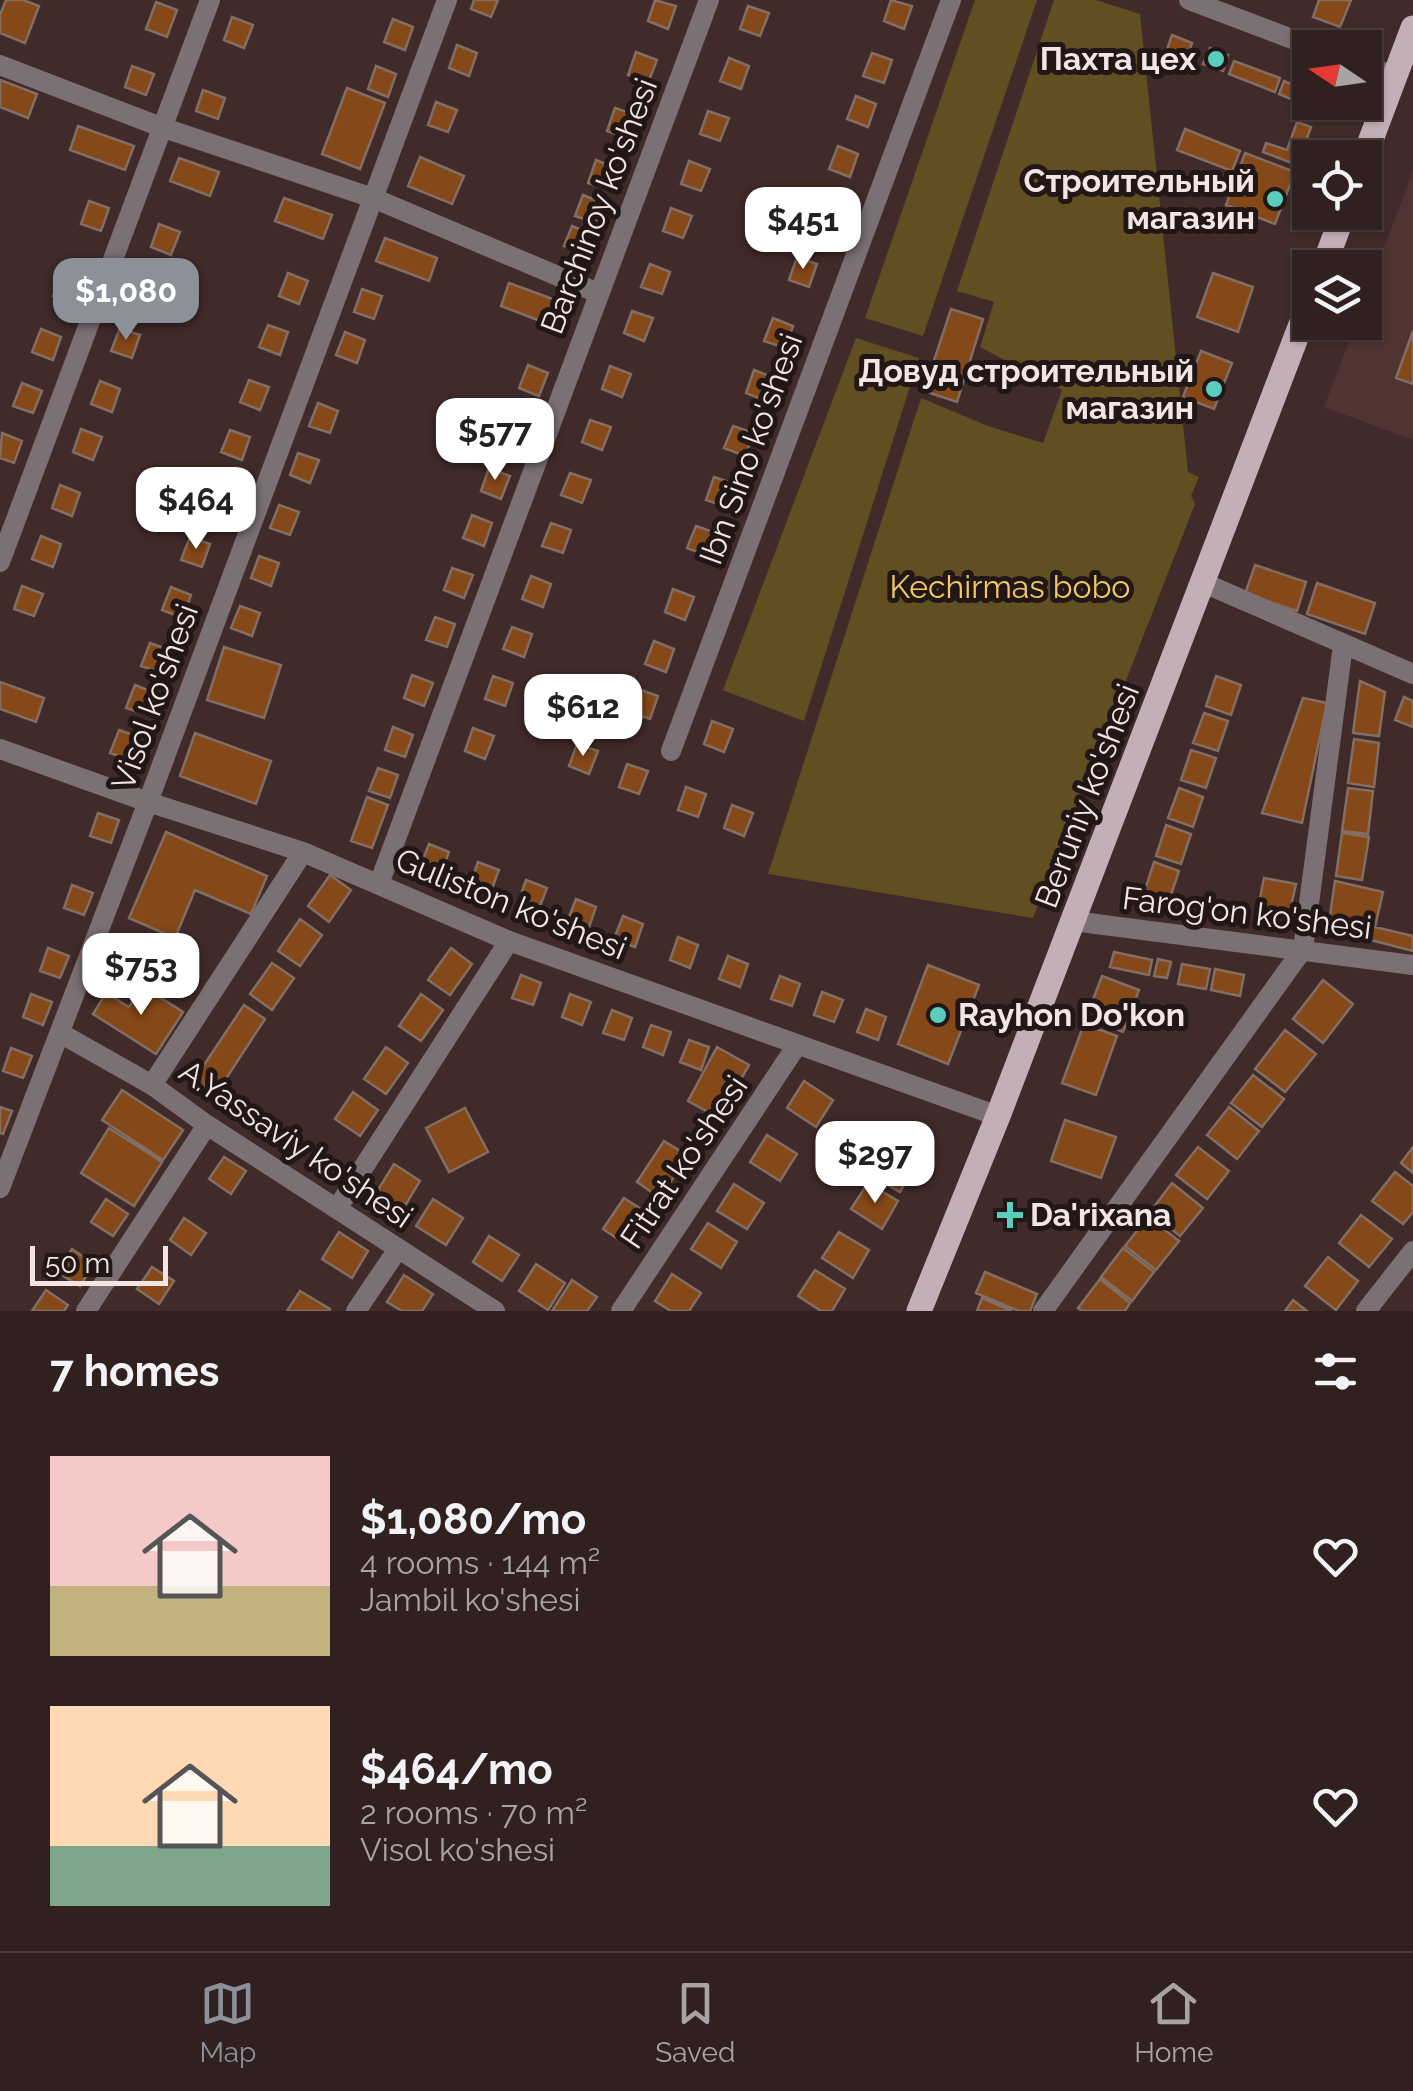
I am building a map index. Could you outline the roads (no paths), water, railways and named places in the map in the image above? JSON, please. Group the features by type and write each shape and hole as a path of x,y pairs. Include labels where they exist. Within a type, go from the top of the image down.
{"main road":[{"path":"1371,140 1413,28"},
{"name":"Beruniy ko'shesi","path":"918,1311 1074,921 1296,340"}],"street":[{"path":"0,562 210,0"},
{"name":"Visol ko'shesi","path":"0,1188 447,0"},
{"name":"Barchinoy ko'shesi","path":"380,884 709,0"},
{"name":"Ibn Sino ko'shesi","path":"671,751 951,0"},
{"path":"1189,0 1292,39"},
{"path":"0,64 161,127 372,198 598,293"},
{"path":"1382,72 1395,76"},
{"path":"1204,584 1413,674"},
{"path":"1044,1311 1303,949 1344,646"},
{"name":"Guliston ko'shesi","path":"0,749 303,852 510,940 998,1116"},
{"path":"152,1085 303,852"},
{"name":"Farog'on ko'shesi","path":"1074,921 1413,965"},
{"path":"338,1207 510,940"},
{"name":"A.Yassaviy ko'shesi","path":"60,1033 152,1085 206,1125 495,1311"},
{"name":"Fitrat ko'shesi","path":"621,1311 797,1045"},
{"path":"86,1311 206,1125"},
{"path":"356,1311 398,1249"},
{"path":"1366,1311 1413,1251"}],"place":[{"name":"Пахта цех","path":"1216,59"},
{"name":"Строительный магазин","path":"1275,199"},
{"name":"Довуд строительный магазин","path":"1214,389"},
{"name":"Rayhon Do'kon","path":"938,1015"},
{"name":"Da'rixana","path":"1010,1215"}],"park label":[{"name":"Kechirmas bobo","path":"1010,587"}]}
